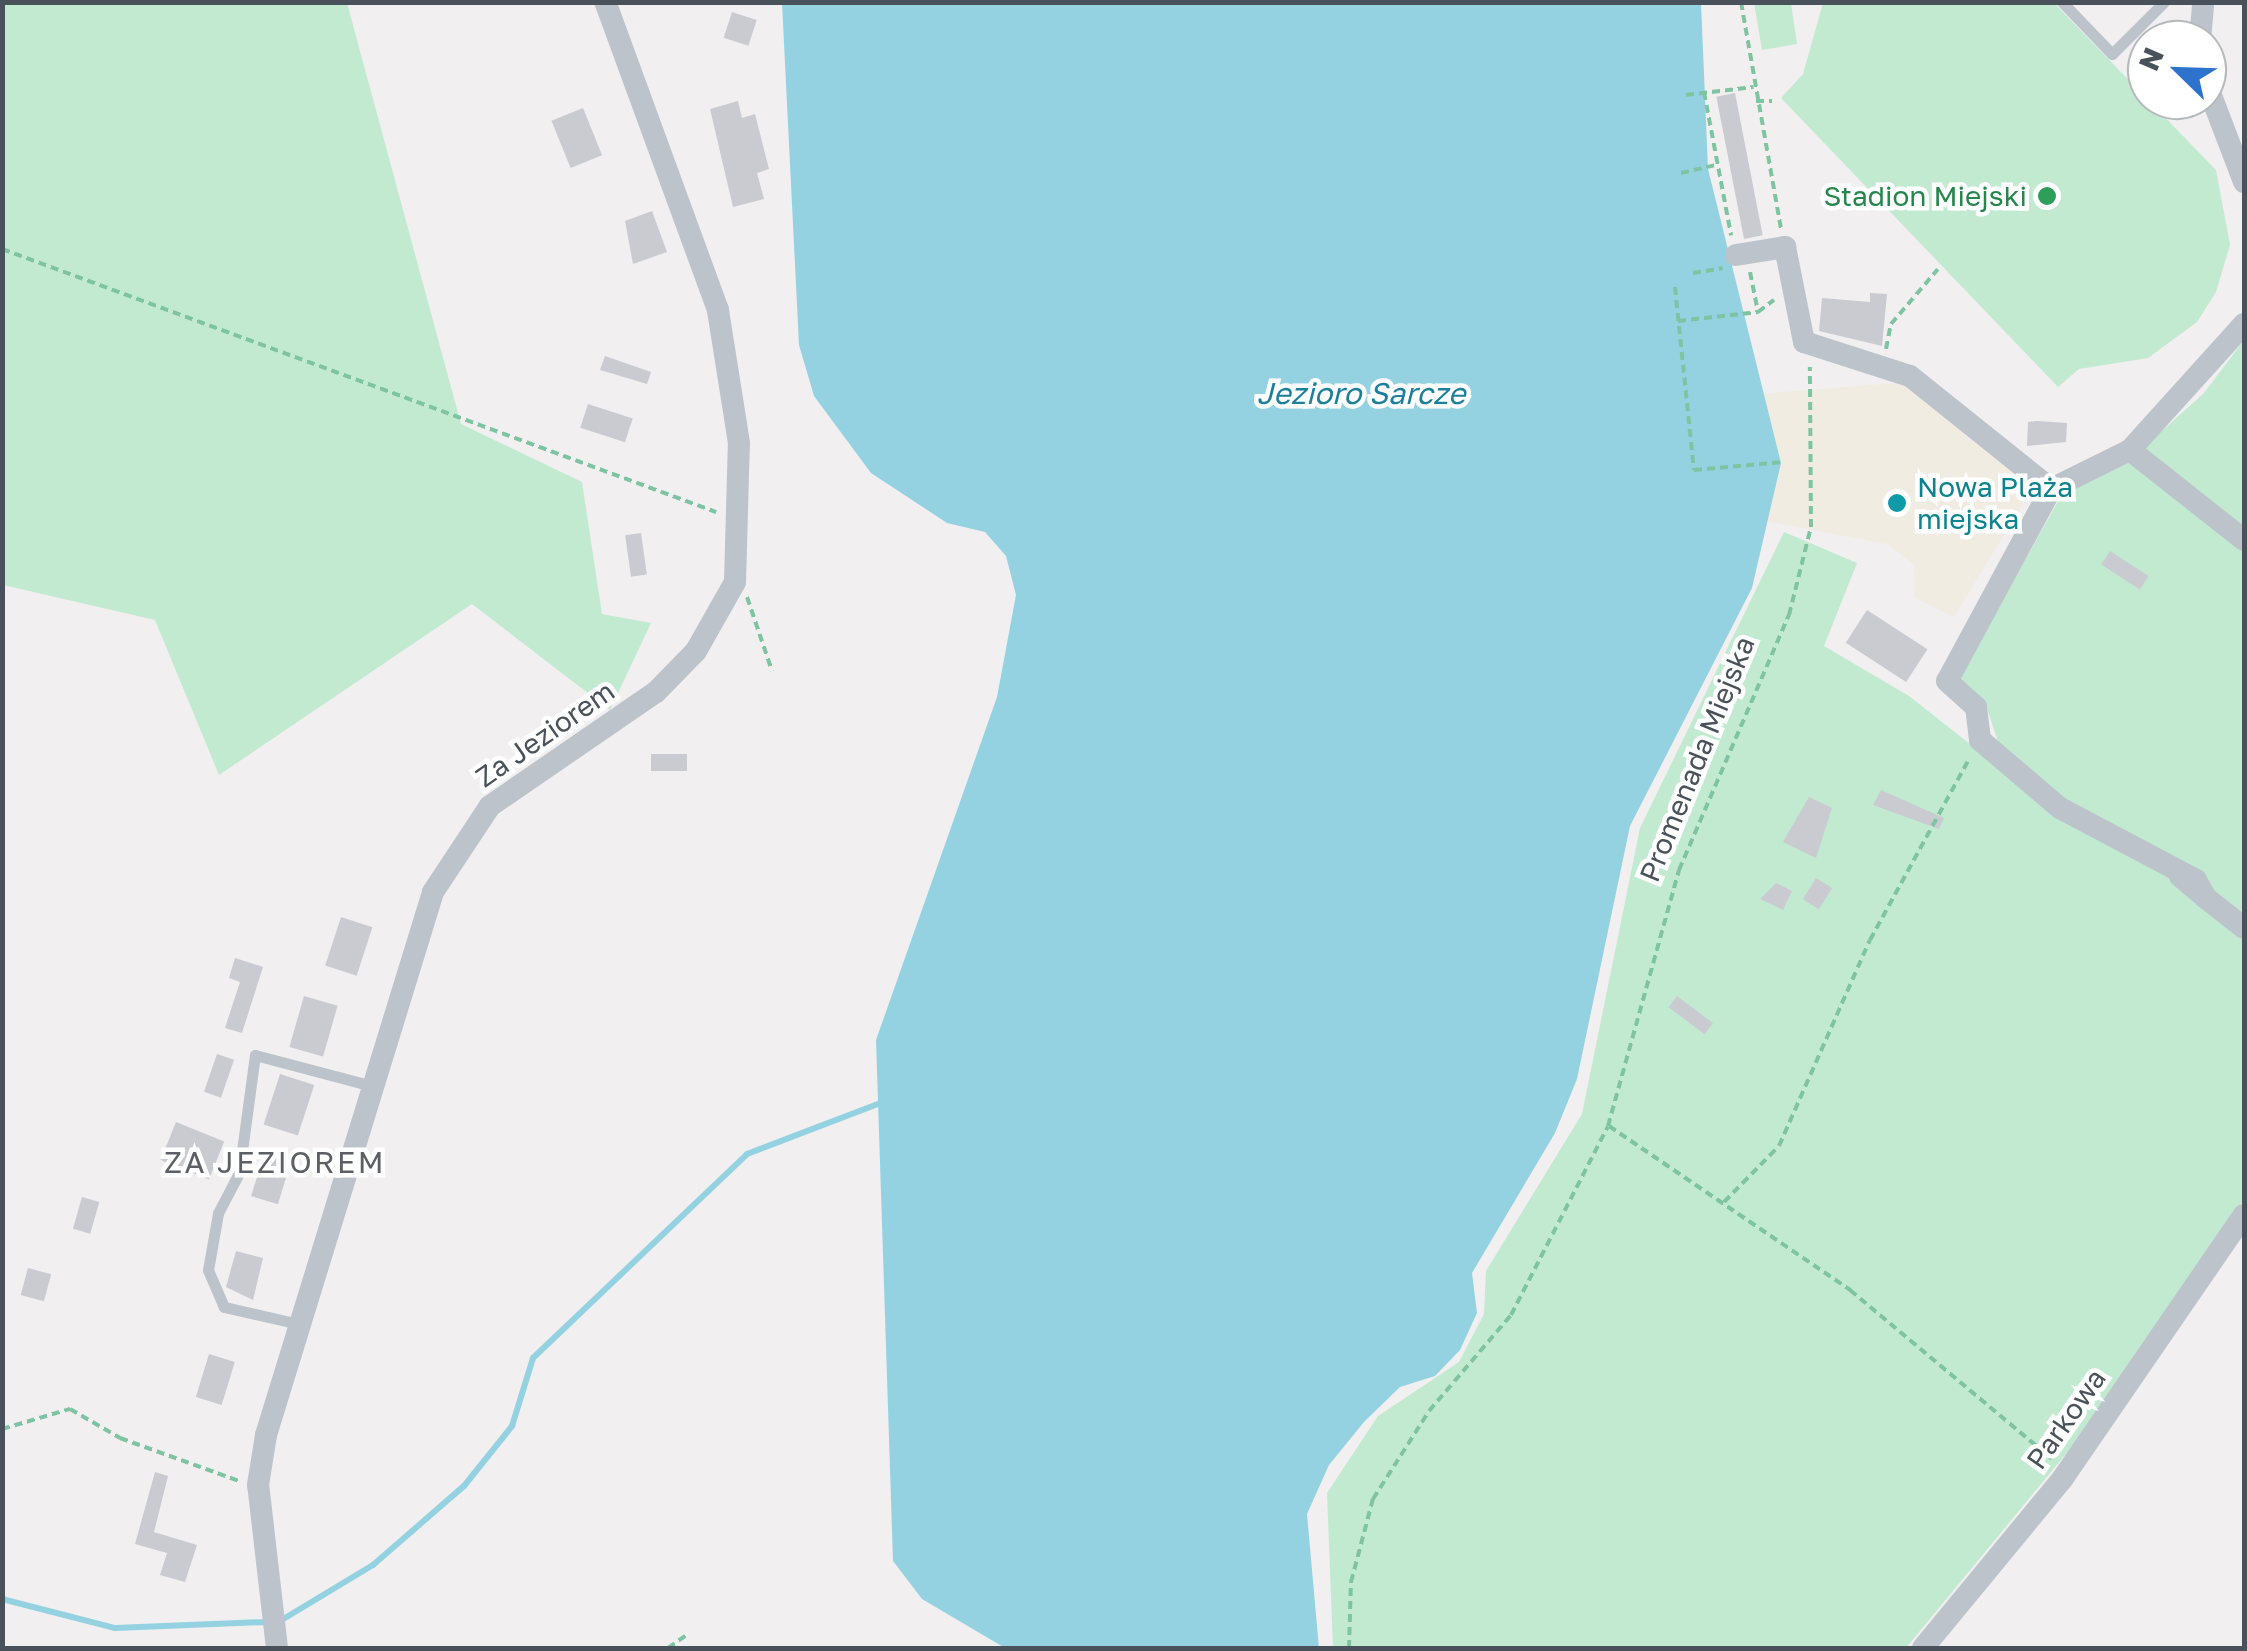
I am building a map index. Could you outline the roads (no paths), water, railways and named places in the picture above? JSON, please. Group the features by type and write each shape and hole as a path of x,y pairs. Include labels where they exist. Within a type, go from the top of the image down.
{"street":[{"name":"Za Jeziorem","path":"274,1631 258,1485 299,1324 433,892 460,841 525,777 656,692 696,650 735,582 743,522 718,310 605,2"},
{"path":"2220,120 2244,182"},
{"path":"1741,254 1785,248 1804,342 1883,364 1910,376 2050,489"},
{"path":"2244,324 2130,450 2050,489 1947,681 1976,707 1980,740 2060,808 2180,876 2196,880 2206,898 2244,928"},
{"path":"2130,450 2244,540"},
{"name":"Parkowa","path":"1923,1648 2068,1472 2244,1215"}],"lane":[{"path":"2062,2 2112,54 2164,2"},
{"path":"299,1324 224,1307 208,1270 218,1213 238,1173 256,1055 372,1086"}],"water":[{"name":"Jezioro Sarcze","path":"782,3 1701,3 1708,169 1781,463 1752,588 1630,826 1577,1079 1555,1133 1472,1273 1477,1313 1460,1350 1435,1376 1400,1387 1364,1422 1329,1465 1307,1514 1319,1648 1005,1648 922,1599 893,1561 876,1040 997,697 1016,595 1006,556 985,532 947,523 871,473 814,396 799,345"}],"waterway":[{"path":"280,1621 373,1565 464,1486 512,1426 533,1358 747,1154 878,1104"},
{"path":"2,1599 115,1628 267,1622"}],"place":[{"name":"Stadion Miejski","path":"2047,196"},
{"name":"Nowa Plaża miejska","path":"1897,503"}],"district":[{"name":"ZA JEZIOREM","path":"275,1162"}]}
